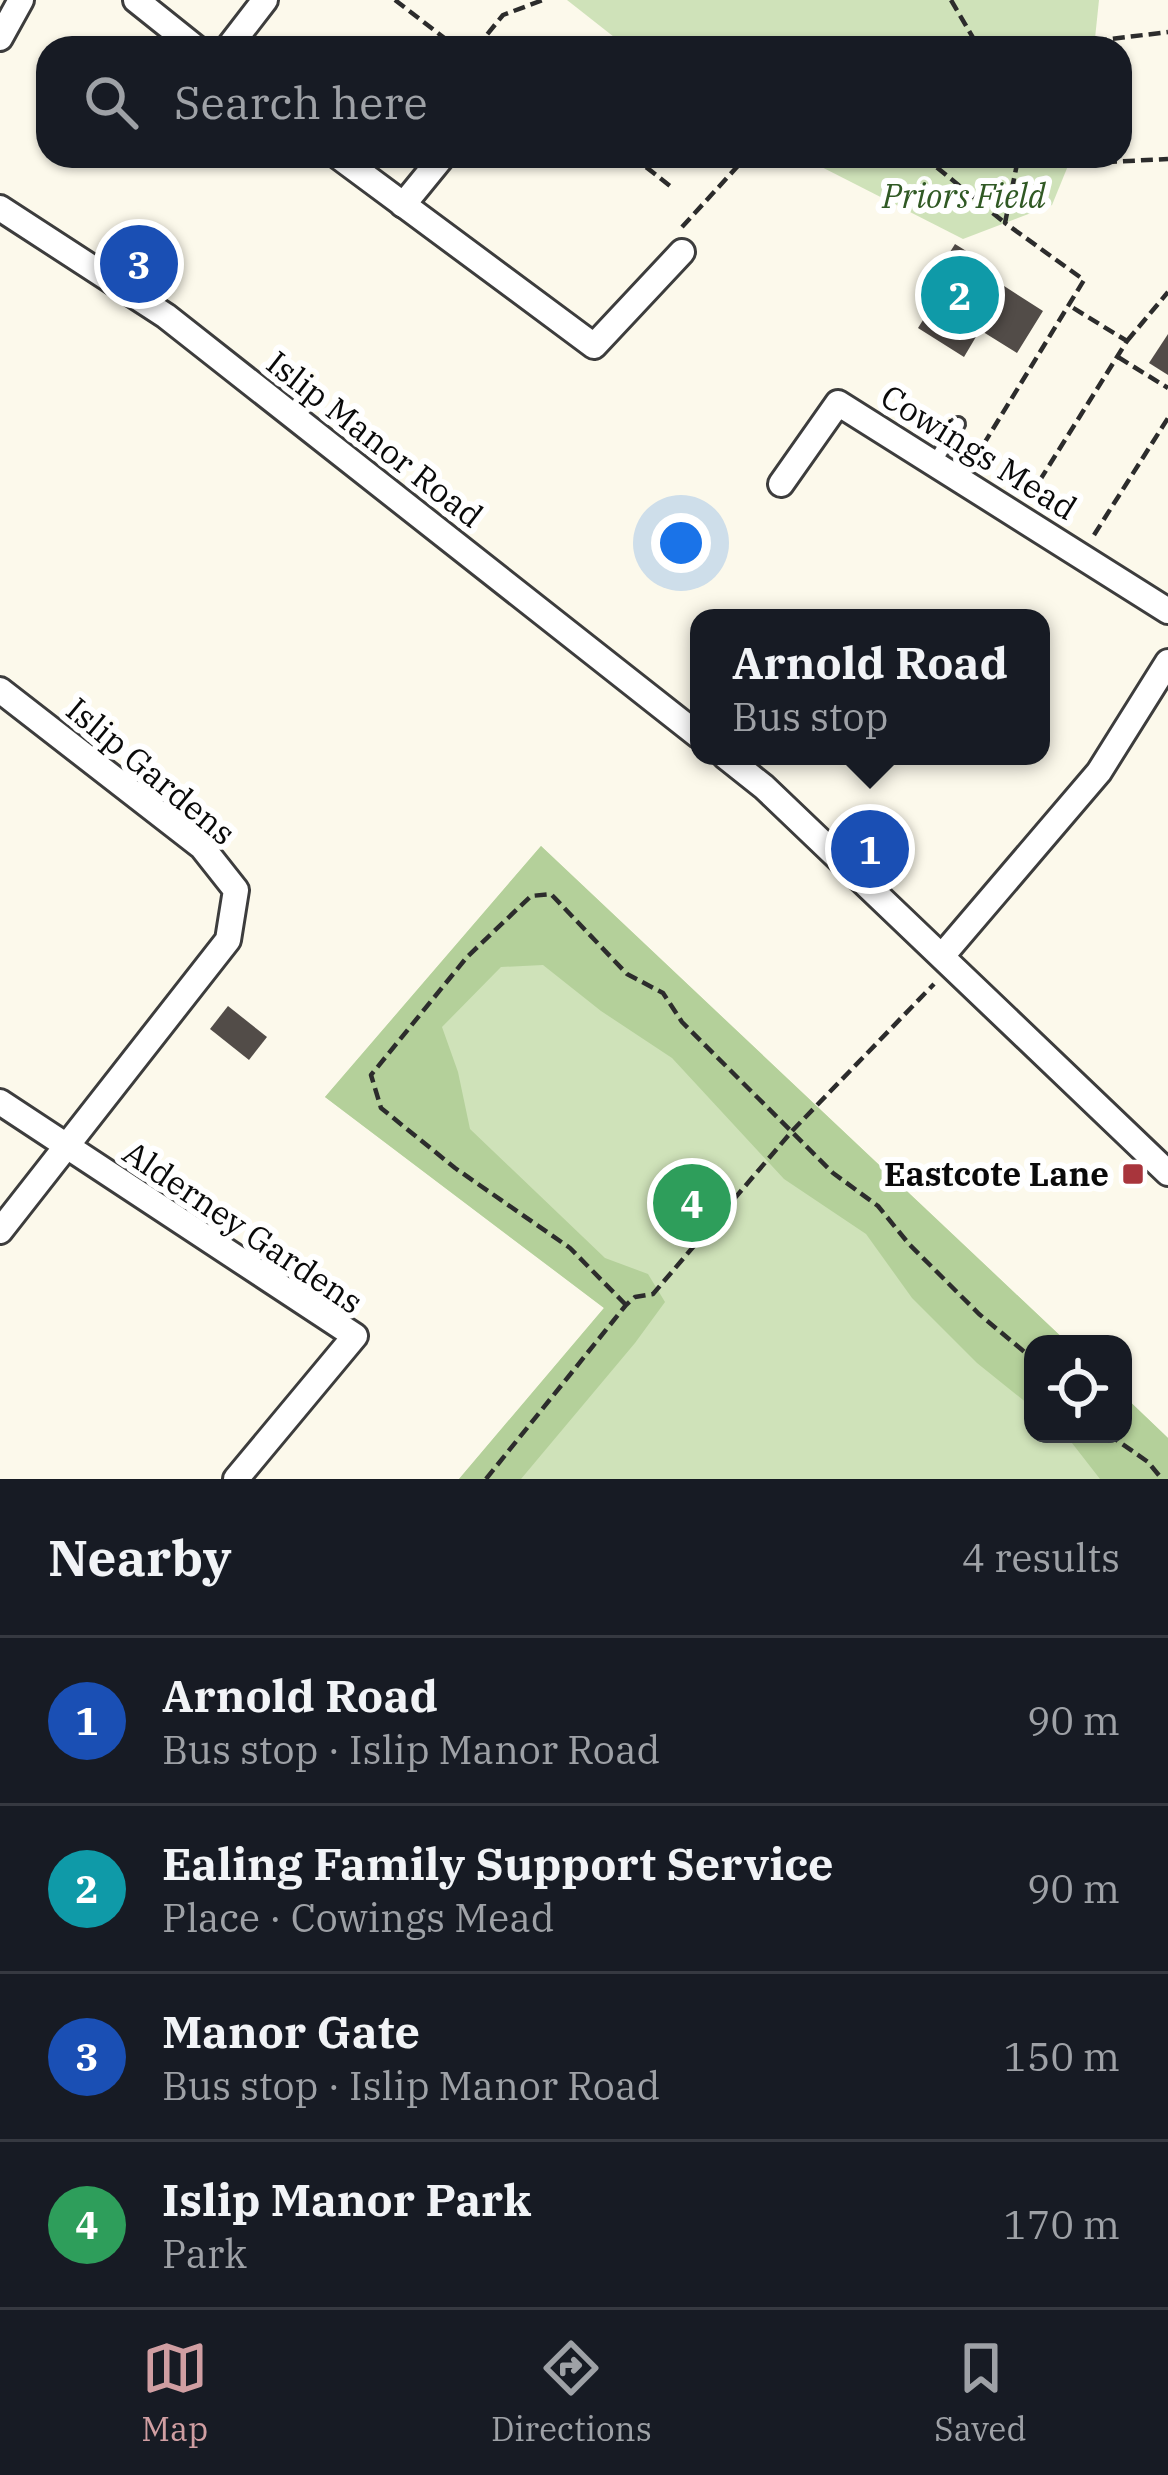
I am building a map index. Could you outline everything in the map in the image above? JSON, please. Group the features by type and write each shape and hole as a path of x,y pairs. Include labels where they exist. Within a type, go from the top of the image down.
{"street":[{"path":"0,38 21,0"},
{"path":"136,0 181,36"},
{"path":"237,36 265,0"},
{"path":"354,168 594,346 682,252"},
{"path":"403,205 433,168"},
{"name":"Islip Manor Road","path":"0,208 166,316 690,729"},
{"name":"Cowings Mead","path":"781,484 838,403 1168,611"},
{"path":"948,960 1099,772 1168,662"},
{"name":"Islip Gardens","path":"0,690 202,847 236,890 228,940 0,1231"},
{"path":"736,765 948,960 1168,1173"},
{"path":"0,1102 66,1149"},
{"name":"Alderney Gardens","path":"66,1149 355,1336 236,1479"}],"lane":[{"path":"934,463 958,424"}],"path":[{"path":"395,0 441,36"},
{"path":"486,36 503,15 543,0"},
{"path":"951,0 972,36"},
{"path":"1132,36 1168,32"},
{"path":"1132,161 1168,159"},
{"path":"647,168 674,189"},
{"path":"682,252 671,238 736,168"},
{"path":"938,168 1084,280 961,480"},
{"path":"1004,223 1015,168"},
{"path":"1017,516 1127,341 1168,292"},
{"path":"1070,306 1127,341"},
{"path":"1118,357 1168,388"},
{"path":"1081,556 1168,418"},
{"path":"626,1305 570,1248 455,1168 381,1108 371,1076 467,957 531,896 551,894 627,974 663,993 682,1022 833,1173 878,1206 979,1314 1024,1352"},
{"path":"486,1479 626,1305 635,1297 653,1294 793,1130 948,960"},
{"path":"1121,1443 1162,1479"}],"green space":[{"path":"567,0 1099,0 1095,36 613,36"},
{"name":"Priors Field","path":"824,168 1067,168 1052,205 963,239"},
{"path":"541,846 1059,1335 1024,1335 1024,1443 1132,1443 1132,1404 1168,1438 1168,1479 459,1479 604,1308 325,1097"},
{"path":"541,846 1059,1335 1024,1335 1024,1401 977,1363 912,1298 866,1234 784,1179 672,1058 543,965 501,967 442,1027 470,1129 605,1258 648,1274 665,1302 521,1479 459,1479 604,1308 325,1097"},
{"path":"1132,1404 1168,1438 1168,1479 1100,1479 1072,1443 1132,1443"}],"building":[{"path":"955,244 997,270 974,306 983,312 1001,284 1043,311 1017,353 980,330 964,357 918,328 948,280 937,273"},
{"path":"1168,334 1168,375 1149,363"},
{"path":"228,1006 267,1037 249,1060 210,1029"}],"place":[{"name":"Manor Gate","path":"139,264"},
{"name":"Ealing Family Support Service","path":"960,295"},
{"name":"Arnold Road","path":"870,849"},
{"name":"Eastcote Lane","path":"1133,1174"},
{"name":"Islip Manor Park","path":"692,1203"}]}
